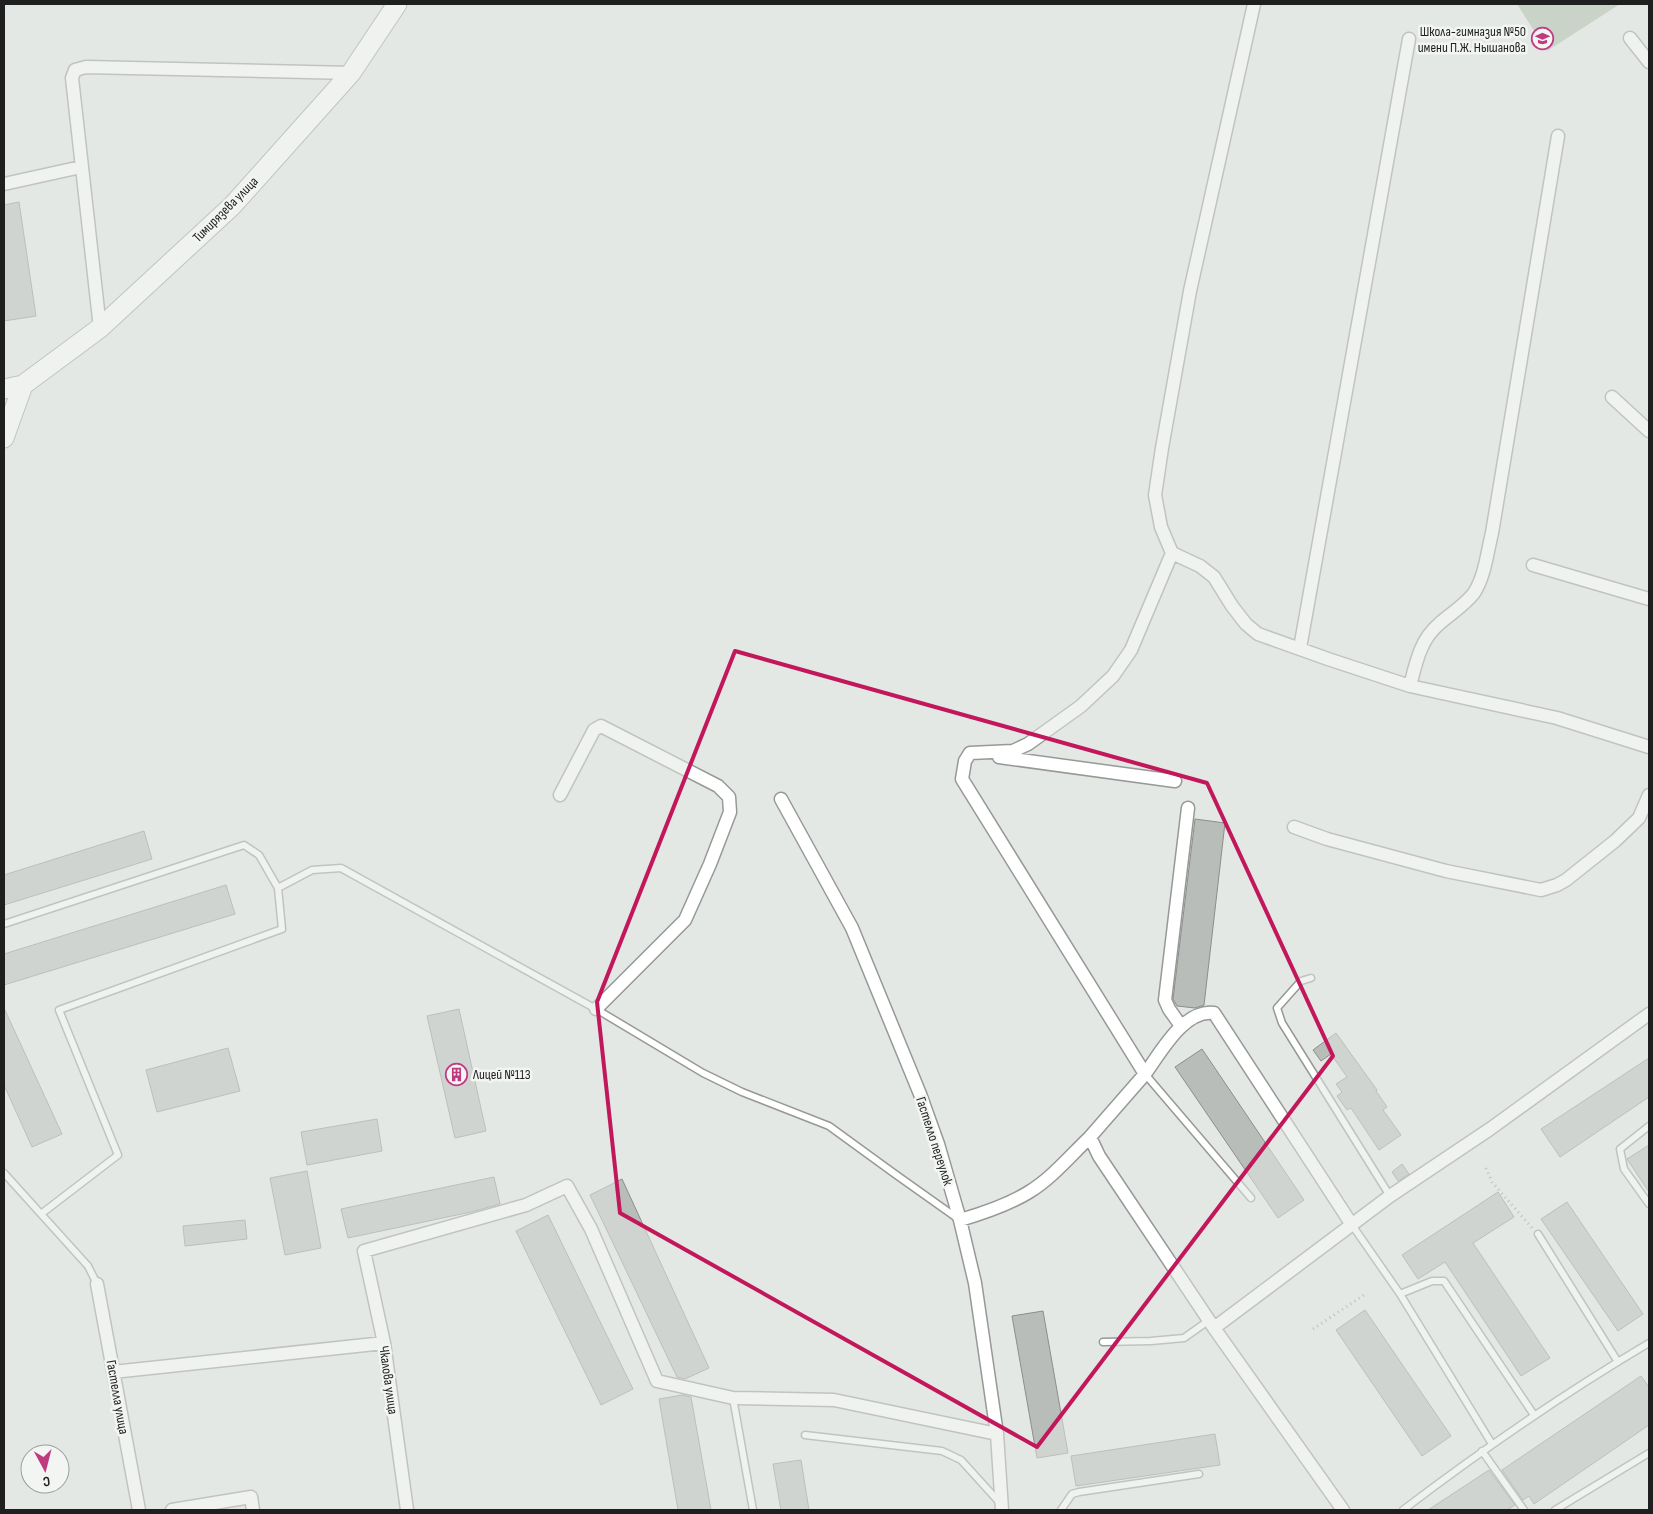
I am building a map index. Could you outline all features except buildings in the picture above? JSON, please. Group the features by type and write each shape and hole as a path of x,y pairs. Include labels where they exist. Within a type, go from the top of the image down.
{"street":[{"name":"Тимирязева улица","path":"24,385 100,328 232,206 352,73 397,4"},
{"path":"1254,4 1190,291 1162,448 1155,495 1161,527 1172,552 1200,566 1214,577 1241,618 1258,634 1328,660 1410,686 1557,718 1649,747"},
{"path":"1630,38 1649,62"},
{"path":"1300,648 1409,39"},
{"path":"100,328 72,78 75,70 86,67 352,73"},
{"path":"1410,686 1425,639 1438,624 1451,615 1473,594 1481,579 1492,534 1558,136"},
{"path":"4,184 81,167"},
{"path":"4,389 24,385"},
{"path":"4,438 24,385"},
{"path":"1612,397 1649,431"},
{"path":"970,753 1013,751 1028,744 1080,706 1113,676 1131,650 1172,552"},
{"path":"1533,565 1649,599"},
{"path":"560,795 594,730 601,726 718,786 729,797 730,812 710,864 685,920 596,1009"},
{"path":"970,753 1175,781"},
{"path":"970,753 965,761 962,779 1145,1074"},
{"path":"1294,827 1327,839 1446,871 1542,890 1566,880 1614,841 1639,818 1649,795"},
{"name":"Гастелло переулок","path":"781,799 852,928 920,1094 938,1144 960,1220 975,1283 997,1434 1001,1507"},
{"path":"1181,1026 1169,1010 1165,1000 1188,808"},
{"path":"960,1220 986,1213 1029,1192 1050,1176 1090,1136 1145,1074 1181,1026 1191,1018 1208,1012 1214,1013 1352,1225"},
{"path":"1211,1324 1390,1196 1490,1129 1649,1014"},
{"path":"1090,1136 1099,1156 1211,1324 1342,1510"},
{"name":"Чкалова улица","path":"407,1510 384,1343 364,1251 526,1205 567,1186 590,1229 657,1381 733,1398"},
{"name":"Гастелла улица","path":"97,1284 139,1510"},
{"path":"113,1372 384,1343"},
{"path":"733,1398 834,1400 997,1434"},
{"path":"172,1510 251,1497 253,1510"}],"lane":[{"path":"4,924 244,845 259,855 278,888 282,929 60,1010 118,1155 41,1214"},
{"path":"278,888 312,870 342,868 596,1009 703,1073 742,1092 829,1126 960,1220"},
{"path":"1311,978 1301,980 1277,1008 1282,1024 1390,1196"},
{"path":"1145,1074 1251,1198"},
{"path":"1649,1126 1620,1149 1624,1169 1649,1204"},
{"path":"4,1173 88,1266 97,1284"},
{"path":"1352,1225 1400,1294 1492,1444"},
{"path":"1538,1234 1618,1362"},
{"path":"1400,1294 1432,1281 1444,1281 1534,1415"},
{"path":"1103,1342 1184,1338 1211,1324"},
{"path":"1403,1510 1534,1415 1649,1343"},
{"path":"733,1398 753,1510"},
{"path":"806,1435 942,1451 961,1460 1001,1507"},
{"path":"1482,1452 1524,1510"},
{"path":"1556,1510 1649,1453"},
{"path":"1061,1510 1072,1494 1079,1492 1199,1474"}],"path":[{"path":"1486,1168 1492,1182 1538,1234"},
{"path":"1313,1329 1364,1295"}],"highlighted area":[{"path":"735,651 1207,783 1333,1056 1037,1447 620,1213 597,1002"}],"green space":[{"path":"1517,4 1620,4 1547,51"}],"place":[{"name":"Школа-гимназия №50 имени П.Ж. Нышанова","path":"1542,39"},
{"name":"Лицей №113","path":"457,1074"}]}
